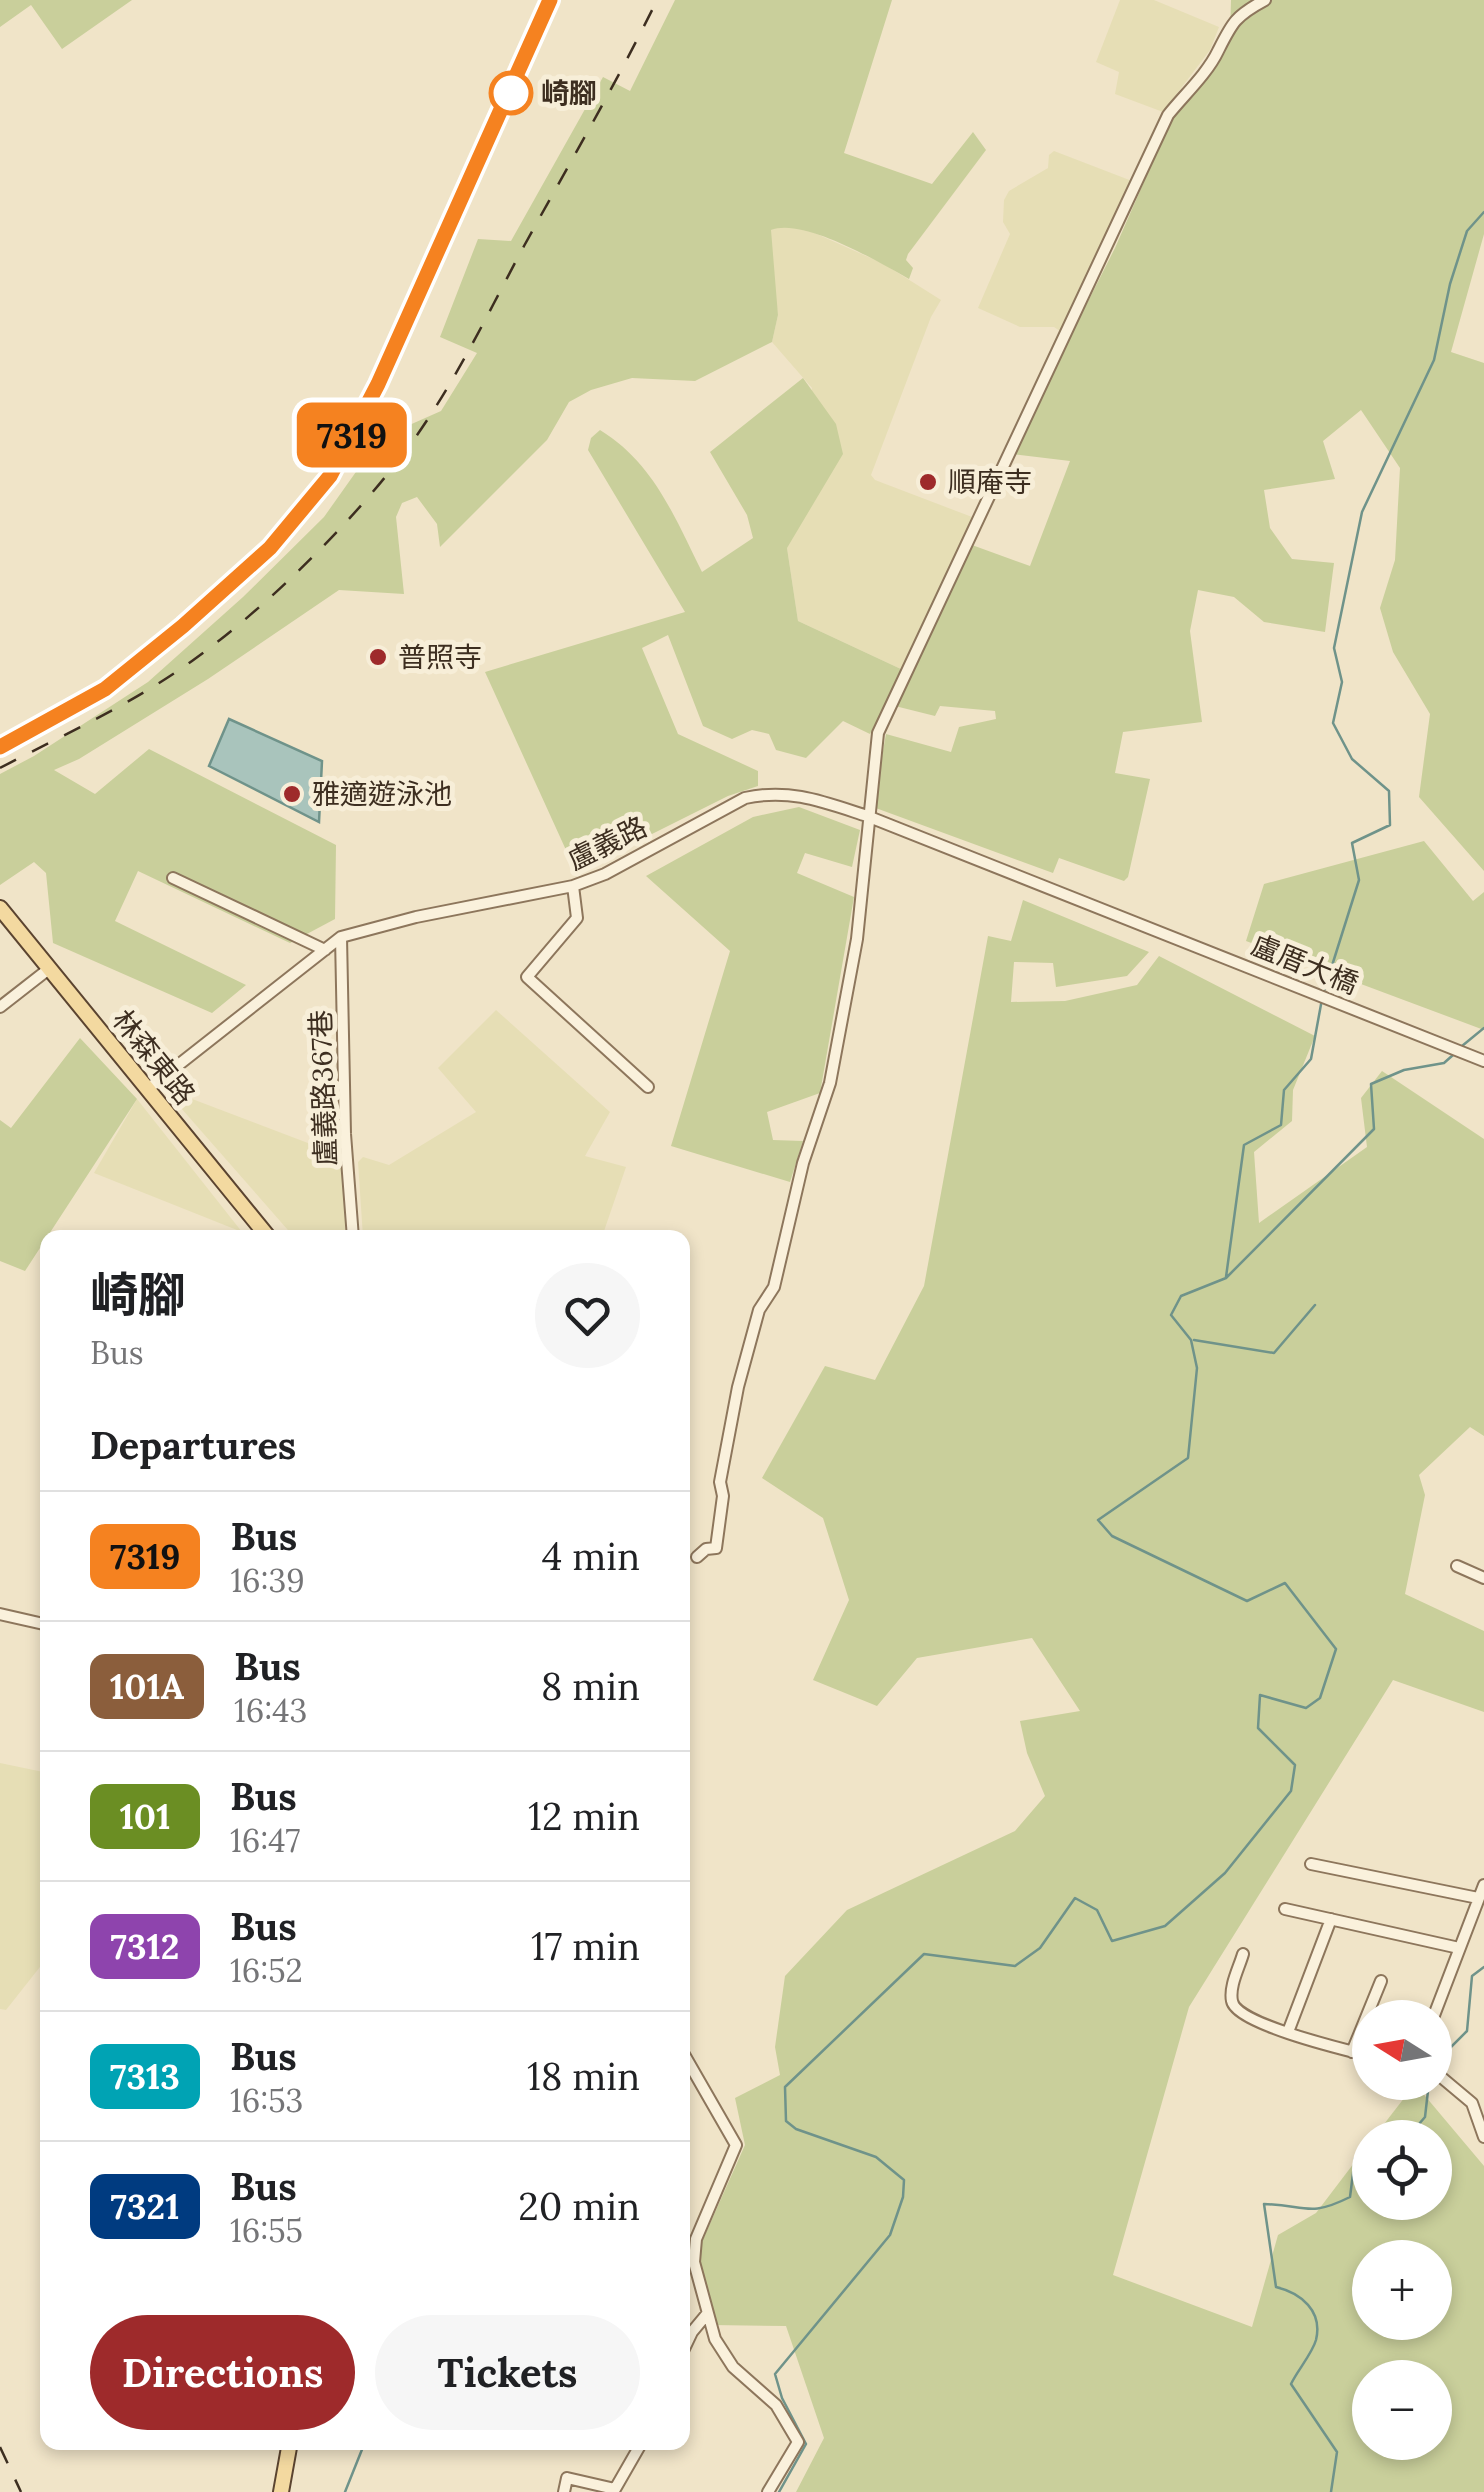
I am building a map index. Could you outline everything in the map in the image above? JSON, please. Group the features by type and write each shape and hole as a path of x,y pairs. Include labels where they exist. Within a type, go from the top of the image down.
{"main road":[{"path":"0,748 105,689 183,626 270,548 330,476 400,337 550,0"},
{"name":"林森東路","path":"0,908 263,1230"},
{"path":"281,2492 289,2450"}],"street":[{"path":"698,1557 706,1549 716,1548 724,1496 720,1482 738,1387 759,1310 774,1286 803,1164 830,1083 857,939 878,733 1168,115 1218,52 1224,32 1243,12 1264,0"},
{"name":"盧義路","path":"149,1088 342,937 416,916 573,886 606,874 744,798 769,793 799,794 867,816 1109,909"},
{"path":"173,878 325,950"},
{"path":"573,886 576,918 527,977 648,1087"},
{"name":"盧厝大橋","path":"1109,909 1484,1062"},
{"name":"盧義路367巷","path":"342,937 345,1134 352,1230"},
{"path":"0,1007 50,968"},
{"path":"1456,1566 1484,1578"},
{"path":"0,1614 40,1623"},
{"path":"1311,1864 1478,1898"},
{"path":"1440,2000 1484,1885"},
{"path":"1285,1909 1459,1948"},
{"path":"1288,2032 1331,1919"},
{"path":"1243,1954 1232,1985 1231,2000 1236,2010 1352,2052"},
{"path":"1373,2000 1380,1981"},
{"path":"690,2066 736,2145 696,2239 694,2262 707,2314 715,2339 733,2367 776,2405 798,2442 768,2492"},
{"path":"1452,2086 1472,2103 1484,2137"},
{"path":"690,2336 707,2314"},
{"path":"564,2492 567,2478 615,2489 637,2450"}],"shaded area":[{"path":"1120,0 1154,0 1219,27 1210,50 1163,112 1115,94 1119,72 1096,62"},
{"path":"1054,151 1132,181 1060,331 1054,327 1020,327 978,308 1010,234 1003,222 1004,200 1009,191 1048,168 1049,155"},
{"path":"781,226 808,230 884,264 941,300 871,475 875,480 972,517 903,670 798,621 787,548 812,388 772,342 778,315 768,236"},
{"path":"496,1010 610,1112 585,1156 626,1167 604,1230 363,1230 358,1162 363,1157 389,1165 476,1112 438,1068"},
{"path":"179,1094 342,1156 346,1230 288,1230 174,1100"},
{"path":"137,1099 240,1230 237,1230 94,1173"},
{"path":"0,1763 40,1771 40,1967 6,2010 0,2009"}],"green space":[{"path":"0,0 132,0 62,49 31,5 0,27"},
{"path":"675,0 892,0 844,153 932,184 973,132 986,150 908,254 906,260 913,268 909,279 821,235 785,228 771,230 778,315 772,342 695,381 632,378 591,390 569,402 547,440 440,547 437,524 417,497 402,503 396,517 404,594 339,590 208,679 79,759 54,770 95,794 149,749 336,845 335,919 290,943 138,871 115,921 246,985 212,1013 53,943 46,873 34,862 0,885 0,774 148,682 324,517 380,438 441,411 477,353 440,337 478,239 511,241 603,77 630,91"},
{"path":"1231,0 1484,0 1484,234 1451,352 1484,363 1484,871 1419,797 1430,714 1393,652 1380,608 1395,560 1400,468 1361,410 1323,441 1335,479 1264,490 1270,528 1292,559 1334,563 1325,632 1264,622 1234,597 1198,590 1190,631 1202,722 1123,732 1115,773 1150,779 1124,881 1059,858 1053,873 873,807 886,734 951,752 959,727 996,719 995,711 940,706 935,716 895,706 972,545 1030,566 1070,461 1011,454 1115,248 1172,118 1230,36"},
{"path":"803,378 836,424 843,454 787,548 798,621 903,670 870,734 843,721 806,758 776,750 769,734 752,730 732,739 703,726 668,635 642,648 678,734 758,771 758,786 728,796 576,872 485,672 685,612 588,450 591,438 600,430 619,443 649,475 702,572 753,538 747,515 710,452"},
{"path":"799,807 860,830 852,867 805,853 797,873 854,897 820,1093 767,1112 773,1140 803,1141 790,1182 671,1146 730,951 646,876 753,817"},
{"path":"1424,841 1473,901 1484,892 1484,1030 1246,941 1264,884"},
{"path":"1023,900 1149,952 1127,976 1056,987 1053,963 1014,962 1011,1002 1065,1001 1137,985 1159,956 1315,1036 1293,1090 1292,1121 1254,1152 1259,1223 1367,1147 1361,1098 1382,1071 1484,1139 1484,1436 1470,1427 1419,1475 1425,1495 1405,1594 1484,1631 1484,1712 1393,1680 1189,2007 1113,2275 1252,2327 1278,2235 1316,2213 1352,2166 1352,2220 1452,2220 1452,2128 1484,2166 1484,2492 796,2492 824,2438 786,2326 711,2325 696,2255 745,2145 735,2098 780,2075 775,2047 785,1976 847,1910 1015,1831 1045,1796 1027,1753 1020,1721 1080,1711 1032,1638 917,1658 877,1706 813,1680 849,1600 823,1518 762,1478 825,1366 875,1380 924,1286 988,936 1011,941"},
{"path":"80,1038 137,1099 52,1230 40,1230 40,1248 25,1271 0,1261 0,1120 11,1128"},
{"path":"1403,2100 1428,2100 1445,2120 1387,2120"}],"water":[{"name":"雅適遊泳池","path":"229,719 322,761 319,822 209,766"}],"waterway":[{"path":"1324,991 1359,880 1352,843 1390,825 1389,791 1352,759 1333,723 1342,682 1334,648 1362,512 1434,360 1450,284 1467,231 1484,212"},
{"path":"1226,1277 1244,1145 1281,1125 1284,1090 1311,1059 1322,999"},
{"path":"1462,1046 1484,1028"},
{"path":"779,2492 806,2444 782,2398 775,2374 890,2235 903,2197 904,2180 876,2157 796,2129 786,2121 785,2087 924,1954 1015,1966 1040,1948 1075,1898 1097,1910 1112,1941 1165,1926 1225,1873 1291,1791 1295,1765 1258,1728 1260,1695 1306,1708 1320,1698 1336,1649 1285,1583 1247,1601 1112,1536 1098,1520 1188,1458 1197,1368 1191,1340 1171,1315 1181,1296 1226,1278 1374,1129 1371,1084 1404,1070 1444,1063 1453,1055"},
{"path":"1194,1340 1274,1353 1315,1305"},
{"path":"1452,2046 1467,2031 1472,1976 1484,1967"},
{"path":"1422,2120 1427,2100"},
{"path":"1331,2492 1337,2452 1291,2384 1316,2340 1316,2320 1301,2299 1276,2287 1264,2204 1325,2207 1350,2197 1352,2181"},
{"path":"345,2492 362,2450"}],"railway":[{"path":"0,768 122,705 192,661 278,590 361,506 407,449 454,376 657,0"},
{"path":"0,2447 21,2492"}],"bus line":[{"name":"7319","path":"0,747 105,689 183,626 270,548 330,476 378,384 508,103 550,0"}],"place":[{"name":"崎腳","path":"511,93"},
{"name":"順庵寺","path":"928,482"},
{"name":"普照寺","path":"378,657"},
{"name":"雅適遊泳池","path":"292,794"}]}
